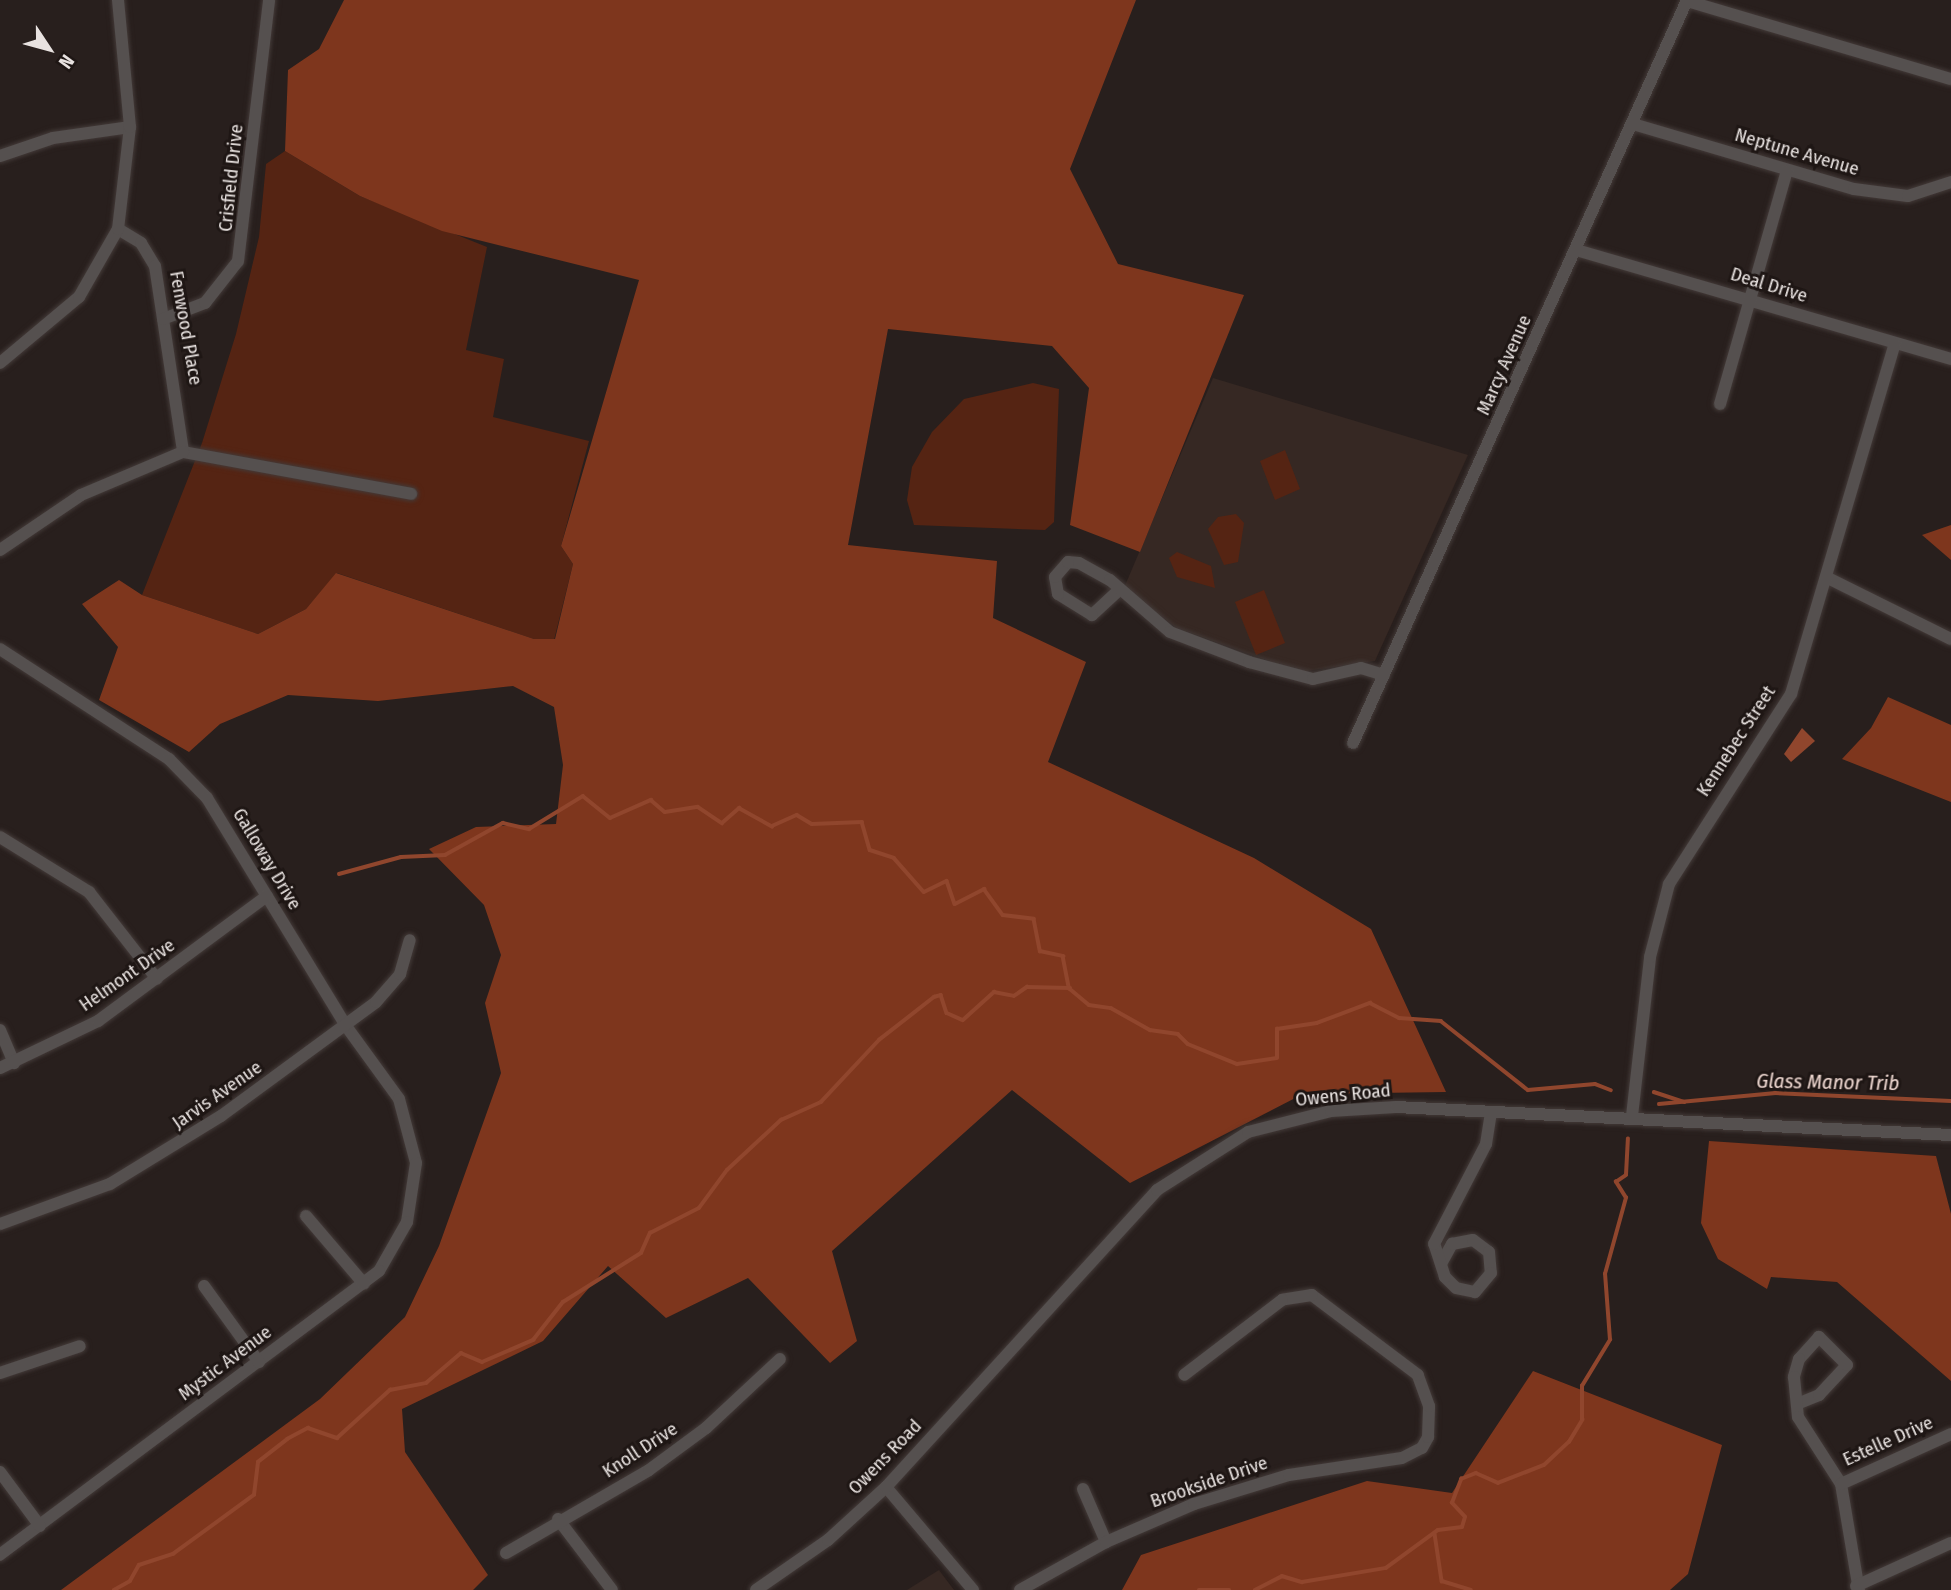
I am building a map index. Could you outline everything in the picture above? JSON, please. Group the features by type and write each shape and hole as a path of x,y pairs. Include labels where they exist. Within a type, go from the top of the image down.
{"street":[{"path":"0,363 79,297 118,229 130,127 118,0"},
{"name":"Crisfield Drive","path":"163,319 205,303 239,261 269,0"},
{"path":"1687,0 1951,79"},
{"name":"Marcy Avenue","path":"1353,743 1687,0"},
{"name":"Neptune Avenue","path":"1633,124 1787,171 1885,195 1924,193 1951,182"},
{"path":"0,156 53,138 130,127"},
{"path":"1720,404 1787,171"},
{"name":"Fenwood Place","path":"118,229 152,256 183,452"},
{"name":"Deal Drive","path":"1576,250 1951,359"},
{"name":"Kennebec Street","path":"1632,1116 1655,929 1669,884 1791,694 1828,578 1895,344"},
{"path":"0,550 81,495 183,452 411,494"},
{"path":"1119,590 1092,615 1058,594 1055,577 1068,562 1079,563 1119,590 1170,632 1220,653 1304,678 1361,668 1384,675"},
{"path":"1828,578 1951,639"},
{"name":"Galloway Drive","path":"0,649 189,776 267,896 346,1026 399,1099 416,1163"},
{"path":"0,837 89,892 157,979"},
{"name":"Helmont Drive","path":"0,1068 98,1021 267,896"},
{"name":"Jarvis Avenue","path":"0,1224 145,1166 346,1026 391,987 410,940"},
{"path":"0,1030 14,1063"},
{"name":"Owens Road","path":"756,1590 828,1540 886,1487 1132,1216 1192,1163 1248,1132 1331,1111 1632,1116 1951,1135"},
{"path":"1442,1262 1448,1247 1467,1239 1486,1248 1493,1268 1475,1292 1452,1285 1442,1262 1436,1234 1486,1144 1491,1112"},
{"name":"Mystic Avenue","path":"0,1555 364,1283 395,1251 414,1197 416,1163"},
{"path":"306,1216 364,1283"},
{"path":"204,1286 259,1362"},
{"name":"Brookside Drive","path":"1020,1590 1106,1542 1239,1488 1402,1458 1422,1448 1430,1413 1418,1375 1320,1297 1298,1294 1282,1300 1184,1375"},
{"path":"1797,1404 1819,1395 1847,1365 1819,1337 1799,1359 1797,1404 1798,1418 1841,1484 1858,1588 1951,1544"},
{"path":"0,1373 80,1346"},
{"name":"Knoll Drive","path":"506,1553 558,1519 683,1446 780,1359"},
{"name":"Estelle Drive","path":"1841,1484 1951,1434"},
{"path":"0,1472 40,1526"},
{"path":"886,1487 973,1590"},
{"path":"1083,1489 1106,1542"},
{"path":"558,1519 612,1590"}],"shaded area":[{"path":"344,0 1136,0 1070,169 1118,264 1244,295 1140,552 1070,525 1089,388 1052,346 888,329 848,545 997,561 993,618 1086,662 1048,762 1254,858 1371,929 1446,1092 1303,1094 1130,1183 1012,1090 832,1251 857,1341 830,1363 748,1278 666,1318 608,1266 543,1341 402,1409 405,1452 488,1575 473,1590 61,1590 320,1399 405,1317 439,1246 501,1073 485,1003 501,955 484,905 429,849 476,827 556,824 563,765 554,707 513,686 378,701 288,695 220,724 189,752 99,700 118,647 82,604 119,580 142,595 258,634 306,609 336,573 534,639 555,639 573,564 561,546 639,280 442,231 360,196 285,151 288,70 319,49"},
{"path":"285,151 360,196 487,247 466,350 504,359 493,417 589,441 561,546 573,564 554,640 534,639 337,573 306,609 258,634 142,595 202,443 236,334 259,237 266,164"},
{"path":"1213,378 1468,455 1375,661 1300,672 1177,628 1124,588"},
{"path":"1033,383 1059,389 1054,522 1045,530 914,525 907,500 912,467 932,432 964,399"},
{"path":"1285,450 1300,489 1275,500 1260,461"},
{"path":"1236,514 1244,523 1238,562 1224,565 1208,529 1218,517"},
{"path":"1951,525 1951,560 1922,535"},
{"path":"1177,552 1211,566 1215,588 1177,577 1169,558"},
{"path":"1264,590 1285,643 1256,655 1235,602"},
{"path":"1888,697 1951,725 1951,802 1842,759 1871,728"},
{"path":"1802,728 1815,741 1791,762 1784,754"},
{"path":"1709,1141 1936,1156 1951,1214 1951,1381 1837,1282 1771,1277 1767,1289 1718,1259 1701,1223"},
{"path":"1533,1371 1722,1445 1688,1574 1670,1590 1122,1590 1141,1555 1367,1481 1452,1493"},
{"path":"939,1570 954,1590 907,1590"}],"waterway":[{"path":"339,874 401,857 445,855 503,823 529,829 583,796 610,818 651,800 665,812 698,807 722,823 739,808 772,826 797,815 812,824 862,822 870,850 894,858 924,892 947,881 955,904 984,889 1003,915 1034,919 1040,951 1063,956 1069,988 1089,1005 1111,1008 1150,1030 1178,1034 1188,1044 1237,1064 1277,1058 1277,1029 1317,1023 1370,1003 1399,1018 1441,1021 1528,1090 1595,1084 1611,1090"},
{"path":"114,1590 130,1581 139,1565 173,1554 254,1495 258,1462 287,1439 308,1428 337,1438 390,1390 426,1383 461,1353 482,1362 533,1340 563,1302 641,1253 650,1233 699,1208 727,1170 781,1120 821,1102 879,1040 934,997 941,995 947,1013 963,1020 994,992 1014,996 1027,987 1070,988"},
{"path":"1654,1092 1684,1102"},
{"name":"Glass Manor Trib","path":"1659,1104 1775,1093 1951,1101"},
{"path":"1255,1590 1282,1576 1302,1582 1386,1568 1438,1530 1462,1527 1465,1517 1452,1503 1461,1479 1476,1473 1498,1483 1544,1465 1569,1442 1582,1420 1582,1386 1610,1340 1605,1274 1626,1198 1616,1182 1626,1175 1628,1139"},
{"path":"1435,1534 1442,1581 1471,1590"},
{"path":"1199,1590 1229,1590"}]}
